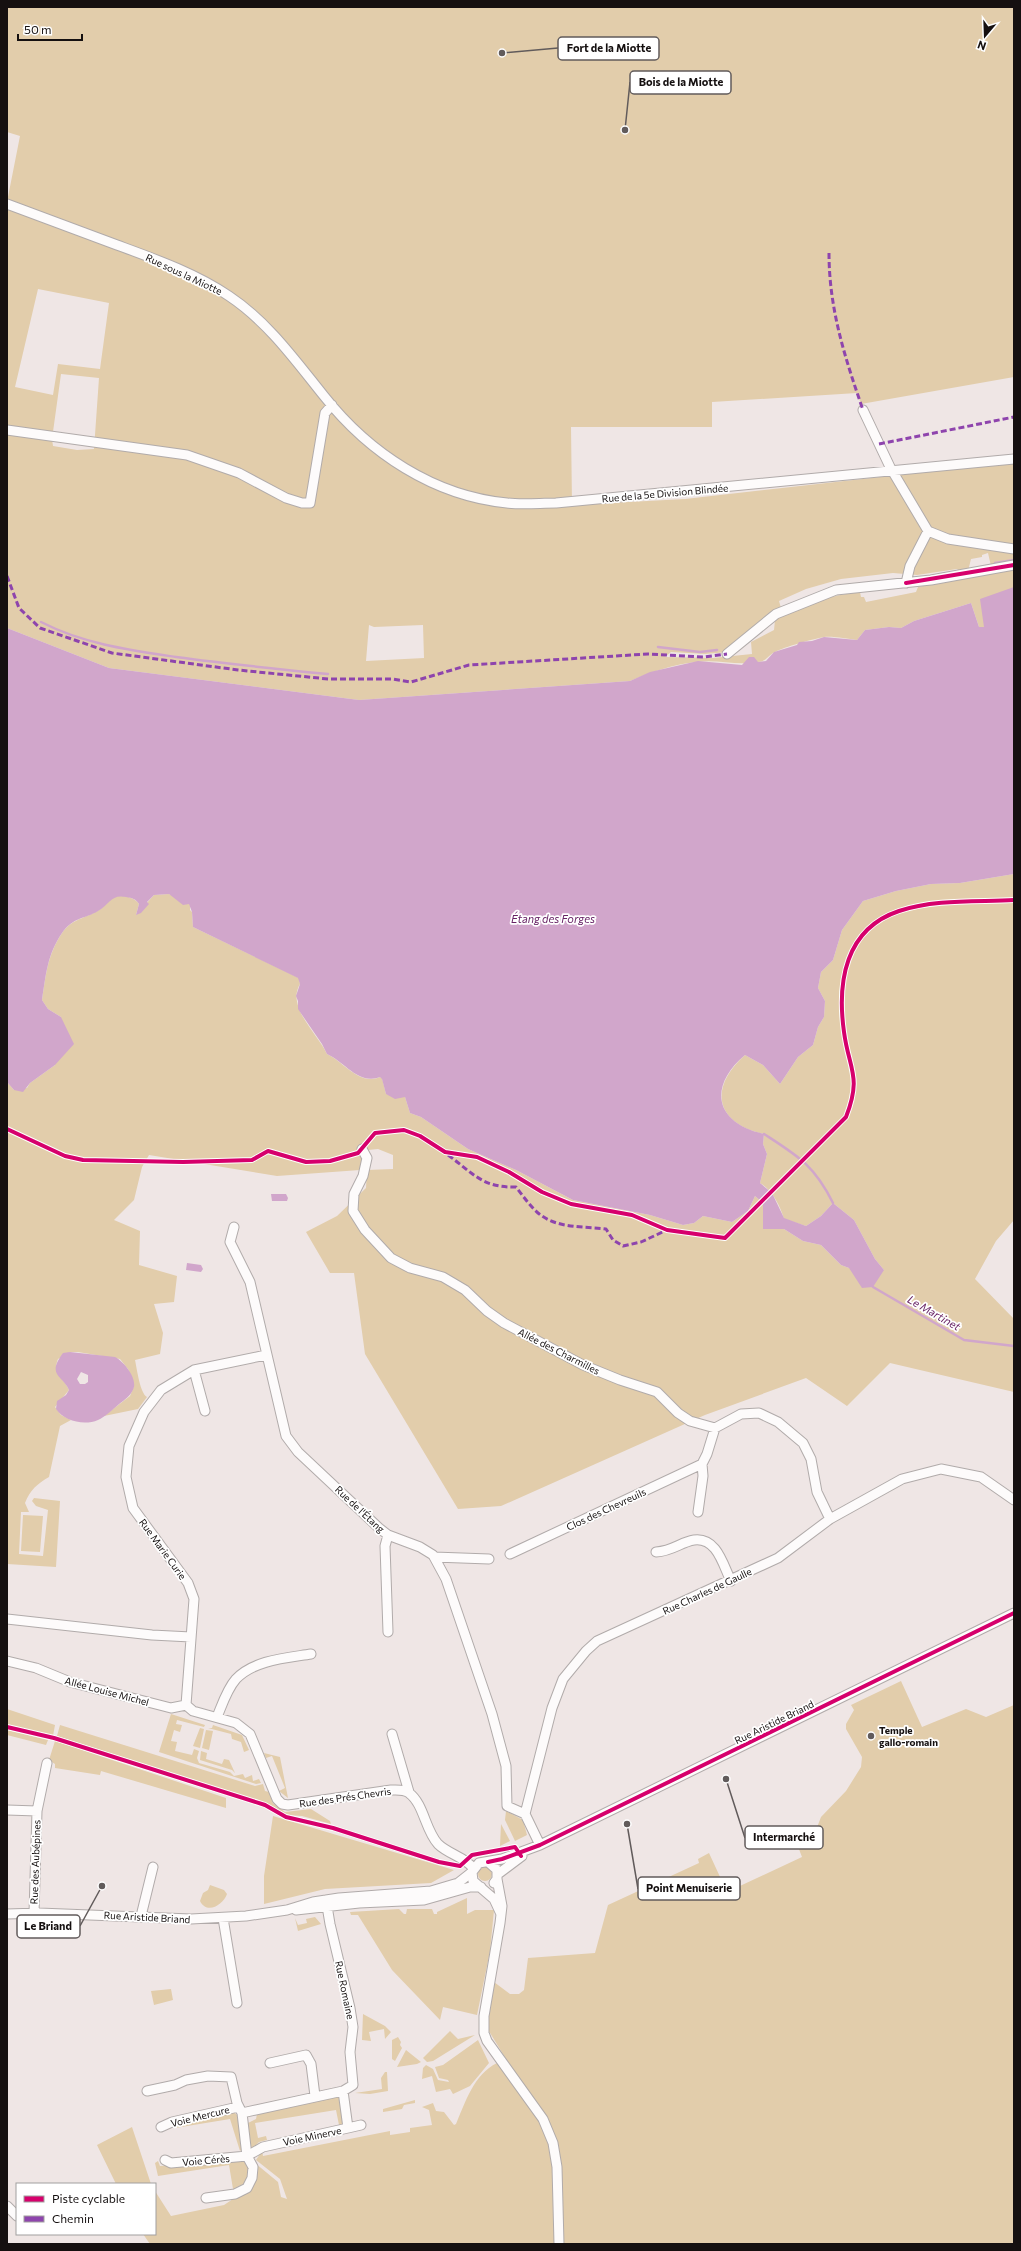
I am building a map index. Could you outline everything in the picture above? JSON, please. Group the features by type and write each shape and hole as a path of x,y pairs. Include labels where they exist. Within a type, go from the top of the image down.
{"street":[{"name":"Rue sous la Miotte","path":"7,204 154,258 228,295 253,313 279,340 341,416"},
{"path":"7,430 187,454 239,473 286,498 302,503 310,503 325,413 332,405"},
{"path":"863,410 893,471 928,531 948,539 1014,549"},
{"name":"Rue de la 5e Division Blindée","path":"341,416 374,448 404,468 438,485 471,496 507,503 556,503 1014,459"},
{"path":"906,583 910,566 928,531"},
{"path":"727,654 776,614 836,590 906,583 1014,565"},
{"name":"Allée des Charmilles","path":"362,1149 367,1158 363,1176 354,1194 353,1211 365,1230 391,1258 410,1268 443,1277 464,1290 504,1323 583,1365 620,1380 657,1392 684,1417 715,1428"},
{"name":"Rue de l'Étang","path":"234,1227 230,1242 250,1282 286,1436 298,1452 388,1535 420,1547 434,1557 446,1579 492,1714 506,1766 507,1806 525,1814"},
{"name":"Rue Marie Curie","path":"186,1705 194,1600 188,1583 133,1508 126,1477 129,1446 144,1412 161,1390 194,1370 266,1355"},
{"path":"194,1370 205,1411"},
{"path":"698,1512 703,1476 702,1464 715,1428 741,1414 759,1413 778,1422 803,1443 811,1459 817,1492 830,1520"},
{"name":"Clos des Chevreuils","path":"510,1554 702,1464"},
{"name":"Rue Charles de Gaulle","path":"525,1814 552,1708 563,1679 586,1651 597,1641 731,1581 778,1558 830,1520 902,1479 941,1469 981,1477 1014,1500"},
{"path":"388,1535 385,1546 388,1632"},
{"path":"656,1552 668,1552 694,1540 705,1542 716,1548 731,1581"},
{"path":"434,1557 489,1559"},
{"name":"Rue Aristide Briand","path":"498,1876 515,1860 540,1845 1014,1614"},
{"path":"7,1619 152,1635 191,1637"},
{"path":"186,1705 193,1711 217,1718 226,1696 236,1680 245,1672 272,1660 311,1654"},
{"name":"Allée Louise Michel","path":"7,1661 36,1668 70,1682 171,1708 186,1705"},
{"name":"Rue des Prés Chevris","path":"217,1718 236,1723 250,1734 277,1800 282,1804 288,1805 391,1790 409,1792"},
{"path":"392,1734 409,1792 415,1800 431,1835 447,1852 470,1865 473,1870 473,1881 482,1887 494,1899 501,1914"},
{"name":"Rue des Aubépines","path":"34,1913 37,1811 47,1763"},
{"path":"7,1810 37,1811"},
{"path":"525,1814 540,1845"},
{"name":"Rue Aristide Briand","path":"486,1862 502,1859 540,1845"},
{"path":"447,1852 486,1862 495,1866 498,1876 502,1906 484,2016 484,2033 543,2119 553,2143 557,2167 559,2244"},
{"path":"473,1870 486,1862"},
{"path":"141,1916 153,1867"},
{"name":"Rue Aristide Briand","path":"7,1914 34,1913 192,1919 223,1918 431,1891 458,1883 473,1870"},
{"path":"482,1887 492,1885 498,1876"},
{"name":"Rue Aristide Briand","path":"327,1904 424,1900 470,1887 482,1887"},
{"name":"Rue Romaine","path":"327,1904 353,2027 350,2052 353,2085 343,2092"},
{"path":"223,1918 237,2003"},
{"path":"270,2064 306,2055 311,2064 315,2096"},
{"path":"147,2091 175,2085 186,2080 208,2076 231,2077 240,2110 247,2156 253,2167 253,2172 247,2188 235,2194 206,2198"},
{"path":"240,2110 343,2092"},
{"name":"Voie Minerve","path":"247,2156 263,2147 348,2128 343,2092"},
{"name":"Voie Mercure","path":"162,2127 172,2122 240,2110"},
{"path":"348,2128 361,2125"},
{"name":"Voie Cérès","path":"165,2160 171,2163 247,2156"},
{"path":"7,2206 16,2215"}],"shaded area":[{"path":"7,7 1014,7 1014,377 861,404 857,393 712,402 712,427 571,427 572,505 685,499 1014,462 1014,561 991,566 988,553 982,555 982,557 971,559 968,571 961,572 957,569 917,575 893,573 841,579 806,589 779,601 781,608 758,622 728,652 705,654 671,652 665,657 713,658 752,654 751,642 774,630 775,620 805,605 849,593 860,592 861,597 864,597 866,602 916,592 918,587 1014,568 1014,587 985,627 979,627 971,603 914,621 901,628 889,627 865,630 857,640 824,637 806,641 779,650 758,662 742,663 705,661 688,663 663,669 630,681 359,700 109,668 7,628 7,202 20,136 7,132","holes":["38,289 109,303 100,369 58,364 53,395 15,387","61,374 99,378 94,449 77,450 53,446 52,439","369,625 374,627 423,625 424,658 366,661"]},
{"path":"1014,874 1014,1220 996,1241 975,1279 1014,1319 1014,1392 890,1363 847,1406 806,1378 705,1415 501,1506 458,1509 365,1354 354,1273 330,1273 306,1232 337,1216 366,1188 367,1170 393,1169 393,1155 378,1149 368,1150 360,1170 277,1176 149,1155 142,1167 134,1200 114,1220 140,1231 139,1265 177,1276 174,1302 154,1304 163,1333 160,1354 135,1360 142,1391 147,1397 138,1409 104,1416 130,1396 134,1386 128,1369 120,1359 70,1352 58,1359 56,1368 59,1376 69,1390 55,1407 61,1415 71,1420 60,1426 49,1477 37,1485 29,1494 25,1503 29,1512 21,1512 19,1554 43,1556 48,1510 36,1506 32,1501 34,1498 60,1501 56,1567 7,1564 7,1082 14,1090 27,1088 30,1083 55,1065 61,1017 48,1009 42,1000 46,974 53,950 62,933 71,924 98,911 115,897 126,897 137,902 139,904 136,915 154,895 169,894 190,904 193,927 299,978 300,984 297,993 297,1002 300,1011 327,1054 358,1076 372,1079 382,1078 386,1094 405,1097 410,1113 421,1117 468,1149 516,1170 573,1200 650,1215 683,1225 694,1223 703,1216 732,1222 748,1211 755,1196 763,1203 763,1229 784,1229 803,1241 821,1245 841,1265 849,1268 884,1270 875,1259 854,1220 833,1203 821,1216 806,1226 784,1219 775,1198 760,1183 767,1154 763,1144 764,1134 747,1129 735,1122 727,1113 722,1102 722,1091 726,1079 733,1067 745,1055 763,1065 780,1084 798,1057 813,1045 818,1027 824,1017 825,1001 818,988 821,972 833,960 842,930 863,901 896,891 931,884 960,883"},
{"path":"23,1515 43,1516 40,1552 21,1551"},
{"path":"901,1681 922,1727 966,1709 986,1717 1014,1705 1014,2244 150,2244 144,2235 156,2235 156,2193 171,2216 224,2205 239,2195 255,2163 278,2182 281,2197 287,2199 280,2179 256,2160 262,2151 263,2156 390,2131 390,2135 410,2132 410,2128 432,2125 429,2110 422,2107 433,2103 436,2111 444,2112 454,2125 456,2124 467,2098 476,2082 482,2074 497,2063 507,2073 559,2150 543,2114 514,2072 487,2028 494,1982 510,1994 519,1994 524,1990 528,1958 595,1953 608,1905 699,1863 698,1859 709,1853 727,1892 802,1857 797,1844 816,1830 821,1817 846,1791 861,1767 862,1757 846,1729 846,1724 854,1710 851,1705"},
{"path":"7,1709 55,1725 53,1736 7,1724"},
{"path":"171,1714 205,1725 204,1727 177,1720 176,1724 182,1725 180,1732 174,1730 171,1741 177,1742 175,1751 192,1755 194,1749 199,1751 197,1758 199,1763 230,1772 234,1776 243,1774 245,1778 252,1775 253,1781 259,1779 261,1783 256,1784 159,1752"},
{"path":"60,1725 255,1786 263,1784 265,1791 269,1792 273,1803 285,1812 311,1809 330,1821 331,1824 302,1816 286,1815 265,1803 57,1736"},
{"path":"213,1725 242,1735 249,1750 244,1752 241,1742 232,1739 231,1734 208,1728 212,1728"},
{"path":"200,1728 204,1729 200,1748 193,1746"},
{"path":"7,1730 48,1740 46,1745 7,1735"},
{"path":"206,1730 213,1731 209,1750 202,1748"},
{"path":"55,1741 226,1798 226,1808 101,1771 100,1775 55,1768 55,1764 49,1760"},
{"path":"201,1751 207,1753 206,1759 222,1764 224,1759 229,1760 235,1773 232,1770 200,1760"},
{"path":"264,1753 280,1757 288,1798 279,1791 285,1788 272,1756 266,1758"},
{"path":"506,1811 523,1820 527,1835 515,1841 505,1820"},
{"path":"273,1816 454,1870 431,1883 325,1889 264,1904 264,1876"},
{"path":"501,1824 510,1841 500,1846"},
{"path":"482,1867 488,1867 492,1871 492,1877 488,1881 482,1881 478,1877 478,1871"},
{"path":"210,1885 224,1890 227,1894 219,1905 211,1908 203,1905 200,1901 203,1893 208,1890"},
{"path":"467,1898 467,1914 475,1910 494,1910 490,1951 477,2015 443,2007 440,2020 392,1970 358,1915 351,1915 350,1912 399,1909 406,1914 407,1909 432,1909 434,1914 437,1914 437,1912"},
{"path":"315,1917 321,1924 298,1931 295,1918 298,1925 307,1923 306,1919"},
{"path":"171,1989 173,2000 154,2005 151,1991"},
{"path":"363,2014 385,2026 391,2032 385,2039 384,2029 369,2032 371,2041 362,2040"},
{"path":"450,2031 458,2039 475,2035 433,2061 427,2062 423,2058"},
{"path":"398,2037 402,2048 395,2061 392,2059 392,2040"},
{"path":"478,2040 489,2063 470,2086 453,2094 450,2089 436,2092 432,2076 422,2079 423,2068 426,2065 433,2069 438,2080 449,2082 448,2080 439,2078 435,2067 443,2065"},
{"path":"406,2050 421,2062 397,2067"},
{"path":"385,2072 387,2072 388,2091 370,2094 355,2093 382,2089 381,2078"},
{"path":"337,2096 339,2097 343,2124 339,2125 336,2110 255,2123 258,2138 266,2136 267,2140 259,2142 251,2150 246,2124 256,2119 257,2114"},
{"path":"415,2100 415,2103 404,2105 402,2109 383,2112 383,2109"},
{"path":"234,2112 237,2115 243,2148 240,2151 230,2119 175,2128 174,2125"},
{"path":"132,2127 151,2183 116,2183 97,2145"},
{"path":"158,2161 160,2166 243,2161 248,2163 250,2173 245,2183 233,2189 229,2165 158,2176 155,2163"}],"water":[{"name":"Étang des Forges","path":"1014,587 1014,874 960,883 931,884 896,891 863,901 842,930 833,960 821,972 818,988 825,1001 824,1017 818,1027 813,1045 798,1057 780,1084 763,1065 745,1055 733,1067 725,1079 722,1091 722,1102 726,1112 735,1121 747,1129 764,1134 763,1144 767,1154 760,1183 772,1193 784,1218 806,1226 821,1216 833,1203 854,1220 875,1259 884,1270 873,1287 862,1288 849,1268 841,1265 821,1245 803,1241 784,1229 763,1229 763,1203 755,1196 748,1211 732,1222 703,1216 694,1223 683,1225 650,1215 573,1200 516,1170 468,1149 421,1117 410,1113 405,1097 395,1099 386,1094 382,1079 380,1077 372,1079 358,1075 327,1054 322,1044 298,1009 298,1001 296,996 300,984 298,978 193,927 192,912 189,904 183,905 169,894 154,895 147,902 149,904 141,913 136,915 139,904 137,901 128,897 117,897 98,911 75,921 66,928 57,941 50,957 42,1000 48,1009 61,1017 74,1044 55,1065 30,1083 23,1092 14,1090 7,1082 7,628 109,668 359,700 630,681 650,672 698,661 742,665 749,657 754,657 758,662 766,661 774,652 797,645 799,642 812,641 824,637 857,640 865,630 889,627 901,628 914,621 971,603 979,627 984,627 980,599"},
{"path":"271,1194 286,1194 288,1198 287,1201 272,1201"},
{"path":"187,1263 201,1265 203,1269 201,1272 186,1270"},
{"path":"70,1352 115,1357 125,1365 131,1374 134,1383 133,1390 130,1395 106,1415 93,1422 75,1421 64,1417 56,1409 57,1401 66,1395 69,1390 56,1371 56,1366 63,1353","holes":["81,1372 88,1375 88,1382 85,1384 80,1384 77,1379"]}],"waterway":[{"path":"995,563 1014,560"},
{"path":"41,622 74,636 124,649 214,662 328,674"},
{"path":"658,647 700,652 717,650"},
{"name":"Le Martinet","path":"764,1134 804,1162 819,1179 833,1203"},
{"name":"Le Martinet","path":"873,1287 964,1340 1014,1346"}],"marked path":[{"path":"829,253 832,294 839,333 863,410"},
{"path":"879,444 1014,417"},
{"path":"7,576 19,608 40,628 112,653 238,670 328,679 392,679 411,682 469,665 648,654 703,657 727,654"},
{"path":"448,1155 486,1182 504,1187 516,1187 532,1207 545,1218 553,1222 570,1226 606,1229 613,1240 623,1246 641,1242 667,1230"}],"cycle path":[{"path":"906,583 1014,565"},
{"path":"7,1129 65,1156 83,1160 183,1162 252,1160 268,1151 306,1162 330,1161 358,1153 375,1133 404,1130 420,1136 445,1152 477,1157 509,1172 542,1192 571,1204 632,1215 667,1230 725,1238 846,1117 851,1103 854,1082 846,1045 842,1013 844,976 856,944 867,930 881,919 899,911 927,904 1014,900"},
{"path":"488,1862 502,1859 540,1845 1014,1613"},
{"path":"7,1727 54,1738 265,1805 286,1817 333,1828 439,1862 460,1866 472,1855 515,1847 521,1856"}],"place":[{"name":"Fort de la Miotte","path":"502,53"},
{"name":"Bois de la Miotte","path":"625,130"},
{"name":"Temple gallo-romain","path":"871,1736"},
{"name":"Intermarché","path":"726,1779"},
{"name":"Point Menuiserie","path":"627,1824"},
{"name":"Le Briand","path":"102,1886"}]}
